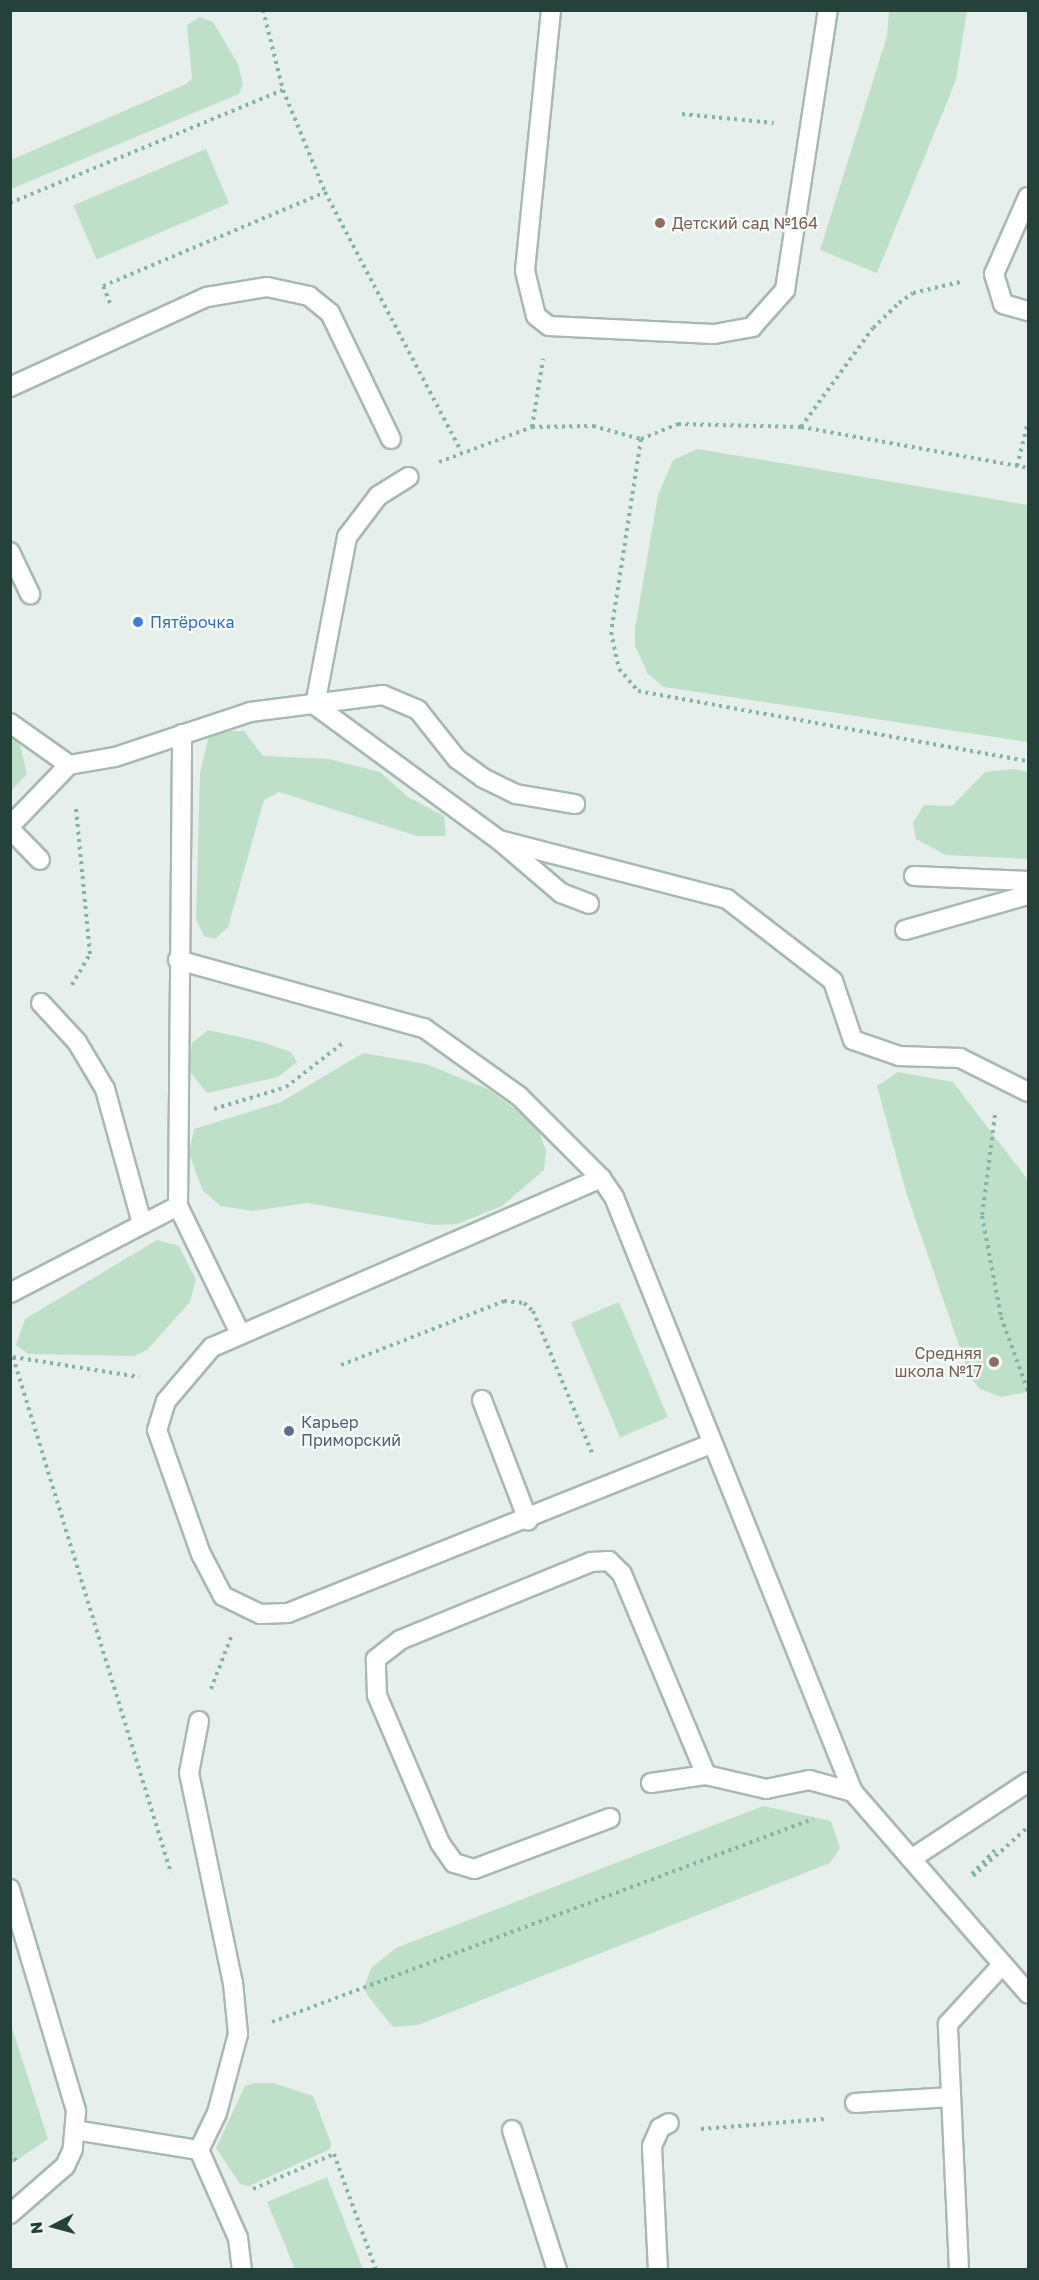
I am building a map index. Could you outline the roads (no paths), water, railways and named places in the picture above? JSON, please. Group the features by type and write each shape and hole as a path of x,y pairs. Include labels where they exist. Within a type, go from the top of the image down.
{"lane":[{"path":"551,10 525,271 536,316 549,326 714,334 752,327 785,290 814,126 828,10"},
{"path":"1029,197 994,274 1003,304 1029,311"},
{"path":"10,387 207,297 267,287 309,296 330,313 392,439"},
{"path":"315,705 347,537 378,496 408,477"},
{"path":"10,552 30,594"},
{"path":"40,860 10,828 65,770 115,757 250,712 315,705 357,694 383,695 418,710 457,759 483,778 516,794 574,804"},
{"path":"315,705 499,840 552,886 589,904"},
{"path":"10,723 65,770"},
{"path":"182,734 178,960 178,1206 240,1333"},
{"path":"499,840 727,899 833,981 853,1041 898,1056 960,1058 1029,1092"},
{"path":"914,876 1029,881"},
{"path":"905,930 1029,895"},
{"path":"178,960 384,1012 424,1028 502,1082 556,1127 602,1178 614,1197 853,1792 1029,1994"},
{"path":"41,1003 77,1042 105,1089 142,1223"},
{"path":"602,1178 212,1347 178,1383 157,1430 162,1453 211,1575 223,1596 242,1608 288,1613 528,1520 712,1443"},
{"path":"10,1293 178,1206"},
{"path":"482,1400 528,1520"},
{"path":"610,1818 474,1869 454,1863 440,1843 377,1695 376,1659 400,1640 591,1562 609,1561 622,1574 706,1774"},
{"path":"199,1721 189,1773 233,1983 238,2034 217,2114 199,2150"},
{"path":"651,1783 706,1774 766,1789 809,1780 853,1792"},
{"path":"911,1859 1029,1782"},
{"path":"10,1889 76,2111 75,2130 65,2166 10,2214"},
{"path":"959,2270 948,2024 1002,1965"},
{"path":"855,2103 951,2097"},
{"path":"658,2270 652,2146 660,2128 669,2123"},
{"path":"75,2130 199,2150"},
{"path":"512,2130 556,2270"},
{"path":"199,2150 225,2201 238,2238 242,2270"}],"place":[{"name":"Детский сад №164","path":"660,223"},
{"name":"Пятёрочка","path":"138,622"},
{"name":"Средняя школа №17","path":"994,1362"},
{"name":"Карьер Приморский","path":"289,1431"}]}
